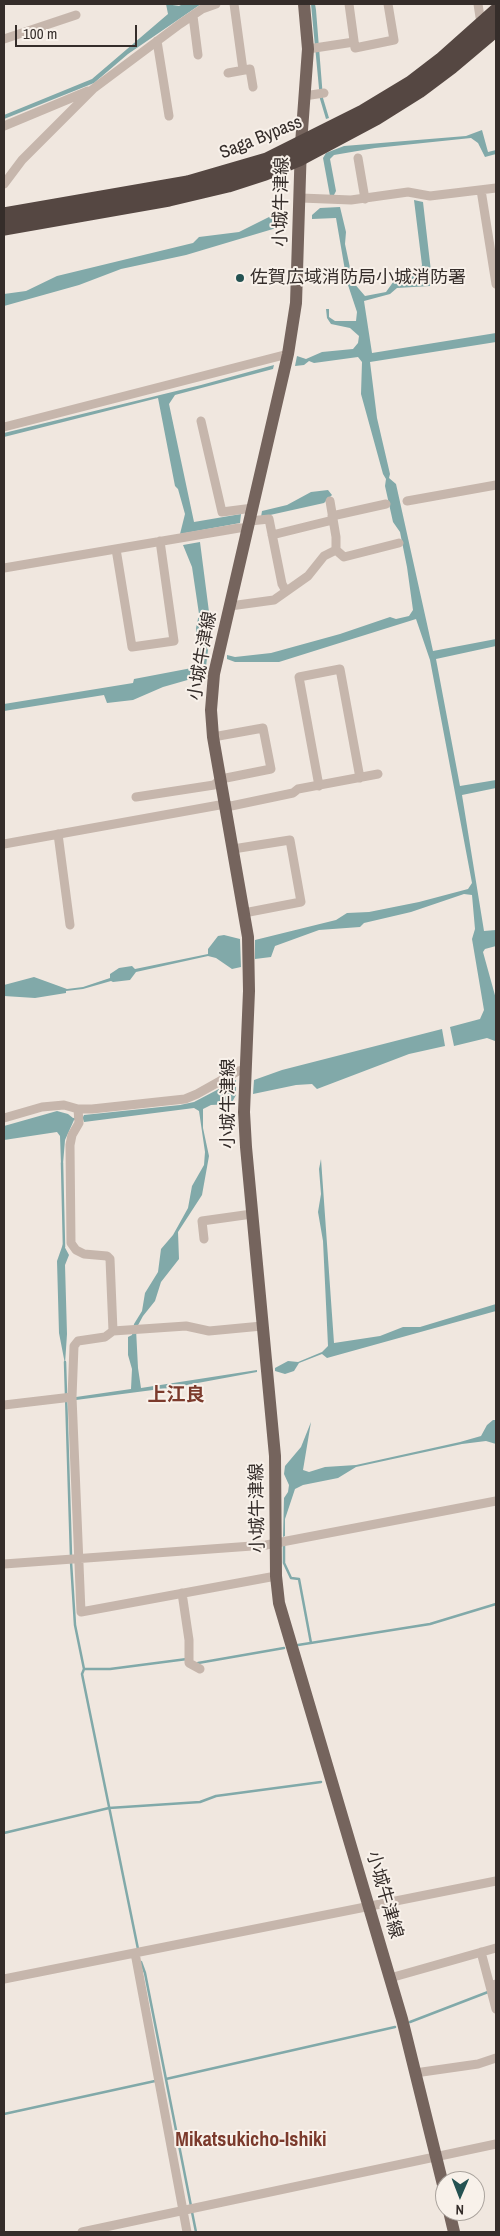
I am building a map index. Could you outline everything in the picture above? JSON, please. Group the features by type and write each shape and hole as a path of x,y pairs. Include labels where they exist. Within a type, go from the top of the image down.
{"highway":[{"name":"Saga Bypass","path":"4,228 169,199 228,185 301,151 411,83 490,26 496,11"},
{"name":"Saga Bypass","path":"4,215 188,183 301,151"}],"main road":[{"name":"小城牛津線","path":"304,4 314,48 315,94 301,151 301,198 296,303 288,354 250,525 214,674 211,710 213,737 244,912 249,960 246,1147 275,1456 281,1542 276,1576 279,1603 390,1978 439,2171"}],"street":[{"path":"4,184 22,160 93,89 193,16 216,4"},
{"path":"234,4 243,70"},
{"path":"349,4 355,48 394,40 388,4"},
{"path":"478,4 480,17 490,26"},
{"path":"4,39 76,15"},
{"path":"193,16 198,55"},
{"path":"157,41 169,116"},
{"path":"314,48 354,42"},
{"path":"228,73 250,69 253,87"},
{"path":"4,126 93,89"},
{"path":"358,158 365,199"},
{"path":"301,198 351,200 408,192 430,196 496,188"},
{"path":"481,190 496,284"},
{"path":"4,427 288,354"},
{"path":"201,421 222,512 253,508"},
{"path":"407,501 496,485"},
{"path":"330,501 336,550 344,557 399,543"},
{"path":"272,535 386,504"},
{"path":"4,568 239,528 269,520 282,584 286,591"},
{"path":"116,549 132,648 174,641 160,541"},
{"path":"230,606 274,600 308,576 324,556 336,550"},
{"path":"319,786 299,677 340,669 360,778"},
{"path":"136,797 214,785 221,779 271,769 263,728 213,737"},
{"path":"4,844 225,804 231,806 378,774"},
{"path":"58,834 70,925"},
{"path":"234,849 290,840 301,902 244,912"},
{"path":"78,1115 92,1109 185,1099 238,1071 246,1069"},
{"path":"4,1118 42,1107 64,1105 78,1115"},
{"path":"78,1115 70,1146 71,1243 76,1250 84,1254 108,1256 110,1259 112,1331"},
{"path":"204,1239 202,1221 252,1214"},
{"path":"262,1326 209,1331 186,1326 112,1331 104,1337 78,1342 74,1346 72,1397 73,1559 81,1612 276,1576"},
{"path":"4,1405 72,1397"},
{"path":"4,1564 281,1542 496,1501"},
{"path":"182,1594 189,1640 189,1659 200,1669"},
{"path":"4,1979 496,1881"},
{"path":"390,1978 496,1948"},
{"path":"139,1952 187,2232"},
{"path":"481,1952 493,1989 496,2009"},
{"path":"415,2073 478,2064 496,2058"},
{"path":"82,2232 436,2157 444,2153 496,2144"}],"water":[{"path":"166,4 179,6 183,4 201,4 128,54 94,83 4,119 4,115 92,79 168,14"},
{"path":"311,4 315,4 316,10 323,98 329,118 326,119 320,99"},
{"path":"482,130 488,152 496,150 496,154 485,157 478,143 471,138 375,148 334,155 330,159 336,191 334,195 330,196 323,158 326,153 344,146 466,136"},
{"path":"414,200 423,202 432,280 430,286 397,288 390,294 364,301 372,353 496,333 496,342 370,362 377,418 390,474 389,478 396,484 433,651 496,639 496,646 436,659 460,786 496,780 496,788 462,795 484,931 496,930 496,946 485,949 483,952 496,999 496,1044 495,1041 487,1038 454,1046 450,1027 480,1019 484,1010 472,939 475,929 472,895 464,894 411,912 364,923 360,927 319,930 275,946 271,957 255,959 255,940 336,920 347,913 369,912 419,902 468,889 472,883 430,660 416,619 279,662 235,662 227,659 227,655 235,657 271,653 340,634 390,617 396,619 409,616 413,610 400,532 393,522 385,486 386,479 361,394 362,362 358,357 314,363 309,361 304,365 295,366 297,356 306,359 322,352 353,349 358,343 359,336 350,328 331,324 327,318 326,309 329,309 329,317 335,321 356,321 357,312 347,282 336,218 312,219 312,215 320,208 340,207 346,232 345,244 353,282 365,296 386,292 396,278 420,271 422,265"},
{"path":"271,216 282,217 282,219 287,220 282,221 283,226 186,255 121,269 79,285 4,306 4,294 26,291 57,276 193,243 199,237 239,232"},
{"path":"274,365 273,369 175,395 169,404 194,522 241,514 240,523 180,534 185,514 178,489 175,486 158,398 4,437 4,433 201,385"},
{"path":"328,490 332,495 324,503 261,517 262,511 287,505 311,492"},
{"path":"200,542 209,612 202,624 201,638 208,650 205,675 163,687 133,700 107,703 104,695 4,711 4,704 133,683 134,679 197,667 200,663 196,628 199,614 192,567 183,545"},
{"path":"224,935 240,939 241,967 232,969 216,958 208,956 136,972 130,980 111,981 83,989 66,991 66,993 35,998 4,996 4,985 34,977 67,989 83,987 110,978 110,974 119,968 132,966 135,969 208,954 208,949 218,936"},
{"path":"442,1029 445,1046 409,1054 317,1089 312,1084 296,1085 253,1094 254,1080 282,1070"},
{"path":"236,1080 236,1095 231,1104 211,1105 203,1109 203,1128 209,1156 202,1195 178,1232 179,1259 161,1282 155,1301 143,1316 136,1329 138,1368 141,1388 257,1370 257,1372 176,1387 76,1400 76,1397 131,1389 132,1369 128,1355 128,1337 132,1335 134,1324 142,1311 145,1293 158,1272 161,1249 173,1235 188,1208 192,1186 204,1165 205,1152 199,1111 194,1108 84,1122 83,1119 74,1120 65,1140 63,1164 61,1164 60,1136 57,1132 4,1140 4,1126 57,1111 68,1114 73,1118 83,1117 84,1115 180,1105 194,1102"},
{"path":"321,1159 334,1343 380,1336 403,1327 420,1327 496,1304 496,1311 327,1358 322,1354 299,1363 294,1371 285,1374 275,1371 275,1368 288,1361 298,1362 322,1352 328,1346 323,1241 318,1212 321,1194 319,1169"},
{"path":"63,1244 69,1255 65,1265 67,1334 65,1364 59,1333 57,1261"},
{"path":"496,1420 496,1444 486,1441 462,1444 356,1467 338,1478 303,1485 295,1489 285,1519 285,1536 283,1537 284,1498 288,1492 289,1485 284,1474 285,1466 301,1447 311,1422 303,1470 309,1472 325,1467 356,1465 460,1442 481,1436 487,1425"}],"waterway":[{"path":"62,1163 64,1247"},
{"path":"65,1362 71,1556"},
{"path":"284,1544 284,1563 291,1578 299,1579 311,1643"},
{"path":"71,1562 75,1625 84,1669 82,1674 138,1949"},
{"path":"298,1645 430,1624 496,1604"},
{"path":"198,1663 284,1648"},
{"path":"84,1669 110,1669 187,1659"},
{"path":"4,1833 109,1808 200,1802 216,1796 321,1782"},
{"path":"141,1962 145,1973 191,2206"},
{"path":"410,2022 488,1992"},
{"path":"166,2079 395,2027"},
{"path":"4,2114 155,2081"},
{"path":"192,2212 196,2232"}],"place":[{"name":"佐賀広域消防局小城消防署","path":"240,278"}],"district":[{"name":"上江良","path":"176,1396"},
{"name":"Mikatsukicho-Ishiki","path":"251,2141"}]}
